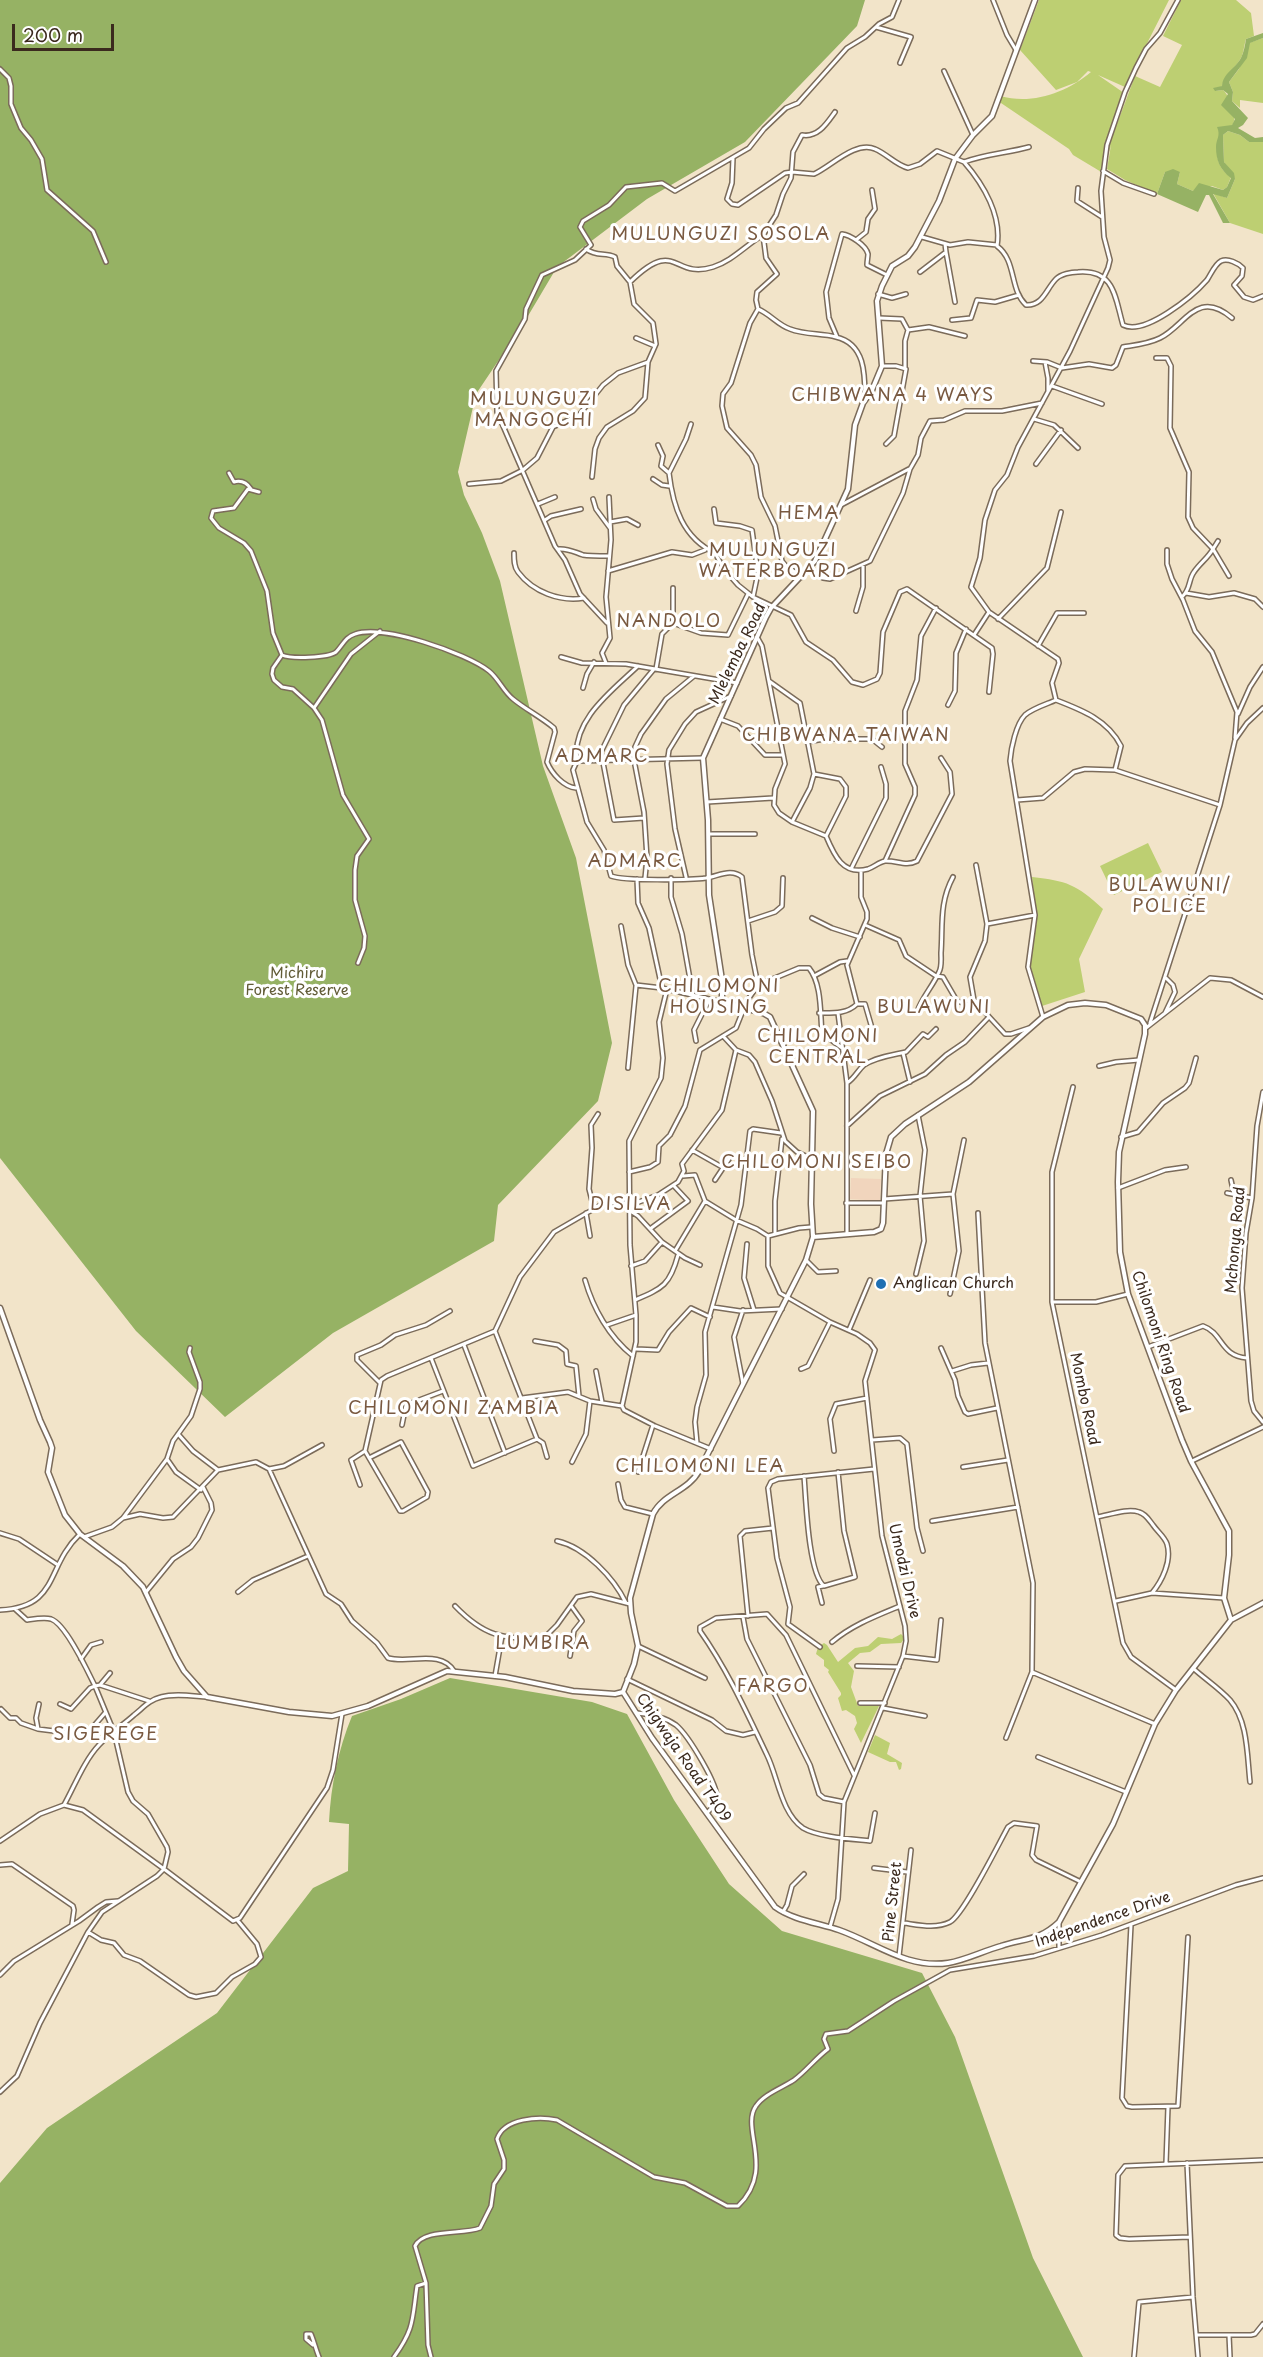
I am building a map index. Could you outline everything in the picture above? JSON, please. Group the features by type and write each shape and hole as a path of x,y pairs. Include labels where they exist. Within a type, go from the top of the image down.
{"street":[{"path":"607,623 584,598 558,549 497,412 496,371 525,320 526,309 542,276 575,260 591,245 581,224 609,205 626,187 662,183 675,191 749,147 786,108 798,103 847,48 892,18 899,0"},
{"path":"993,0 1016,50"},
{"path":"865,400 882,366 878,294 894,264 912,253 922,237 955,159 973,135 990,120 1035,0"},
{"path":"1056,700 1052,683 1059,661 998,620 989,612 971,587 981,554 985,520 995,490 1007,475 1018,447 1062,368 1096,300 1104,278 1110,260 1104,237 1101,191 1107,145 1125,92 1143,54 1160,33 1178,0"},
{"path":"876,27 911,37 900,63"},
{"path":"0,69 9,78 11,104 21,128 42,159 47,190 93,231 106,262"},
{"path":"944,71 973,135"},
{"path":"630,282 649,265 658,261 670,260 693,271 712,267 725,261 763,235 776,215 792,172 793,152 801,137 810,136 819,131 835,112"},
{"path":"733,158 732,183 727,199 735,205 754,196 785,173 816,174 835,160 863,147 876,149 907,168 918,165 937,151 964,162 976,179 991,205 999,229 997,245"},
{"path":"964,162 985,155 1029,147"},
{"path":"1103,171 1123,183 1154,194"},
{"path":"1078,188 1077,201 1103,218"},
{"path":"856,241 866,232 868,219 875,209 872,190"},
{"path":"837,337 828,317 827,285 842,234 856,241 867,252 867,264 887,275"},
{"path":"763,235 766,258 777,274 757,292 758,309 750,323 731,383 723,394 722,406 727,428 751,454 756,465 761,497 775,526 782,561 802,577"},
{"path":"922,237 955,245 968,242 997,245 1008,258 1019,295 1024,304 1030,306 1040,301 1056,279 1063,275 1083,272 1104,278 1114,291 1123,325 1133,328 1142,326 1170,311 1202,285 1219,262 1223,261 1236,263 1243,268 1242,276 1234,285 1244,297 1251,300 1263,296"},
{"path":"945,243 955,302"},
{"path":"586,249 596,255 614,256 617,266 630,282 634,304 653,323 655,346 648,362 645,398 633,411 607,427 599,438 595,449 592,477"},
{"path":"920,272 946,252"},
{"path":"878,294 892,297 906,294"},
{"path":"952,320 971,318 975,312 977,300 995,302 1019,295"},
{"path":"758,309 790,330 837,337"},
{"path":"1033,361 1044,361 1062,368 1089,364 1114,367 1122,348 1162,337 1187,315 1197,310 1218,309 1232,318"},
{"path":"879,318 902,319 908,330 905,339 905,367 894,436 886,444"},
{"path":"908,330 929,327 965,336"},
{"name":"Mlelemba Road","path":"722,1002 722,980 711,915 708,878 709,834 703,758 771,608 802,577 821,550 850,484 855,427 865,400 864,364 847,342 837,337"},
{"path":"636,338 655,346"},
{"path":"1156,358 1167,358 1171,366 1170,428 1189,472 1188,517 1193,528 1213,549 1229,576"},
{"path":"1044,361 1048,378 1048,393"},
{"path":"469,484 501,481 523,470 537,458 553,427 579,415 599,390 618,373 648,362"},
{"path":"882,366 905,367"},
{"path":"1052,386 1102,404"},
{"path":"809,568 827,579 863,566 870,561 903,493 910,469 918,455 921,438 930,421 944,420 965,411 1002,411 1042,403"},
{"path":"1034,419 1050,423 1061,430 1078,448"},
{"path":"691,424 669,473 669,486 682,523 706,550 715,554 728,574 748,594 771,608 791,615 806,642 833,660 852,682 863,685 874,682 879,676 884,629 902,591 909,590 991,647 993,652 988,692"},
{"path":"1036,464 1061,430"},
{"path":"658,445 663,456 661,466 669,473"},
{"path":"839,506 910,469"},
{"path":"229,473 234,482 244,483 259,492"},
{"path":"652,479 669,486"},
{"path":"251,489 246,490 234,508 217,509 213,511 211,518 219,528 244,543 251,551 267,591 273,633 282,655"},
{"path":"538,504 555,497"},
{"path":"606,663 602,653 610,638 606,597 611,530 609,497"},
{"path":"593,499 596,509 611,530"},
{"path":"545,520 550,516 581,508"},
{"path":"714,509 716,523 741,526 752,530 758,573 753,597"},
{"path":"998,620 1047,568 1061,512"},
{"path":"610,522 627,519 638,525"},
{"path":"1182,597 1186,593 1193,573 1205,561 1218,541"},
{"path":"558,549 568,549 586,556 591,554 609,556"},
{"path":"608,571 672,552 692,555 706,550"},
{"path":"1167,550 1170,575 1182,597 1194,628 1212,652 1238,714"},
{"path":"514,554 516,571 537,589 564,599 584,598"},
{"path":"856,611 863,587 863,566"},
{"path":"644,818 614,820 601,752 618,715 655,669 662,634 674,623 673,588"},
{"path":"1186,593 1212,597 1231,593 1252,598 1263,607"},
{"path":"674,623 701,633 728,635 748,594"},
{"path":"884,861 915,795 915,787 905,764 905,711 917,680 922,632 936,608"},
{"path":"974,635 989,612"},
{"path":"1038,646 1057,613 1084,613"},
{"path":"948,705 955,691 956,653 966,629"},
{"path":"282,655 298,659 333,654 346,638 368,631 380,631 445,649 489,670 514,700 526,706 554,728 547,762 555,776 576,788"},
{"path":"314,708 351,654 380,631"},
{"path":"757,636 762,646 785,768 775,787 774,798 777,811 792,822 826,836 838,862 861,871 884,861 912,864 917,861 953,790 950,772 941,758"},
{"path":"282,655 273,668 274,680 282,687 293,689 314,708 321,720 343,795 369,839 356,860 355,900 365,936 364,948 358,963"},
{"path":"561,657 582,663 638,666 737,683"},
{"path":"583,688 586,674 594,662"},
{"path":"638,666 594,708 580,738 577,761 573,770 587,822 604,850 611,876 637,879 708,878 731,873 742,877 758,985"},
{"path":"1150,1023 1220,805 1235,740 1238,714 1250,687 1263,667"},
{"path":"645,878 647,858 644,818 634,760 634,747 669,696 694,676"},
{"path":"769,681 800,703 814,774 810,788 792,822"},
{"path":"686,878 675,830 667,758 670,746 692,716 731,696"},
{"path":"1043,1017 1028,967 1035,915 1011,754 1021,721 1029,712 1056,700 1086,713 1112,730 1121,749 1115,770"},
{"path":"1235,740 1247,723 1263,708"},
{"path":"720,720 738,726 765,755 783,755"},
{"path":"807,742 824,739 872,739 882,747"},
{"path":"577,761 703,758"},
{"path":"852,869 886,798 886,784 881,767"},
{"path":"1017,800 1043,798 1080,769 1115,770 1220,805"},
{"path":"814,774 840,779 846,787 846,796 826,836"},
{"path":"707,802 774,798"},
{"path":"709,834 755,834"},
{"path":"975,1006 970,977 984,943 987,924 976,866"},
{"path":"856,1004 847,971 847,961 860,937 868,915 861,897 861,871"},
{"path":"917,1012 940,967 942,902 953,877"},
{"path":"671,878 671,897 682,933 693,996"},
{"path":"748,921 775,912 782,906 783,878"},
{"path":"637,879 638,903 649,928 662,988"},
{"path":"987,924 1035,915"},
{"path":"812,918 832,928 854,933 860,937"},
{"path":"865,925 899,940 906,956 936,976 944,978 959,1002 975,1006 990,1017 1005,1034 1029,1028"},
{"path":"621,926 629,969 636,985 628,1068"},
{"path":"814,976 840,962 847,961"},
{"path":"629,1172 650,1167 658,1162 659,1146 670,1135 686,1102 698,1053 703,1047 736,1028 743,1008 758,985 803,967 809,968 814,976 822,1033 842,1048"},
{"path":"813,1237 874,1232 881,1228 888,1142 898,1129 969,1082 1043,1017 1068,1005 1092,1003 1127,1011 1141,1018 1146,1028 1214,977 1231,980 1263,997"},
{"path":"1164,1013 1174,992 1173,985 1166,978"},
{"path":"628,1604 653,1514 661,1502 683,1489 694,1479 788,1297 806,1260 813,1237 811,1227 813,1111 770,1017 722,1002 662,988 636,985"},
{"path":"622,1406 635,1349 636,1315 629,1210 630,1136 661,1078 663,1058 659,1022 667,989"},
{"path":"696,1041 694,1030 709,1000"},
{"path":"819,1013 838,1013 851,1009 856,1004 865,1004 874,1035"},
{"path":"838,1013 847,1083 847,1234"},
{"path":"847,1126 876,1099 925,1074 965,1042 990,1017"},
{"name":"Chilomoni Ring Road","path":"1146,1028 1122,1137 1118,1188 1120,1252 1128,1294 1191,1461 1229,1531 1224,1598 1231,1620"},
{"path":"847,1083 855,1078 866,1064 893,1053 903,1053 923,1034 928,1036 936,1029"},
{"path":"723,1036 736,1050 751,1056 776,1110 782,1135 775,1201 775,1235"},
{"path":"369,1458 401,1442 428,1492 428,1497 400,1511 369,1458 365,1451 381,1383 387,1376 495,1331 520,1277 550,1237 559,1229 606,1202 637,1202 658,1195 674,1186 683,1176 682,1164 722,1110 736,1050"},
{"path":"903,1053 910,1082"},
{"path":"1122,1137 1138,1132 1163,1103 1185,1088 1189,1083 1196,1058"},
{"path":"1099,1066 1138,1060"},
{"name":"Mombo Road","path":"1073,1087 1053,1172 1052,1302 1126,1651 1176,1690"},
{"name":"Mchonya Road","path":"1263,1092 1256,1132 1252,1198 1246,1233 1242,1288 1252,1407 1263,1422"},
{"path":"594,1209 590,1189 591,1125 598,1114"},
{"path":"916,1274 924,1241 920,1196 925,1150 918,1115"},
{"path":"697,1443 696,1410 706,1375 705,1335 742,1197 750,1131 753,1129 782,1135 797,1152 813,1160"},
{"path":"950,1294 959,1251 953,1194 964,1140"},
{"path":"692,1150 722,1167"},
{"path":"715,1180 729,1158"},
{"path":"1118,1188 1165,1170 1186,1167"},
{"path":"683,1176 696,1176 705,1200 736,1220 768,1236 811,1227"},
{"path":"1230,1180 1234,1194"},
{"path":"650,1229 688,1201 674,1186"},
{"path":"1227,1193 1252,1198"},
{"path":"846,1203 953,1194"},
{"path":"675,1251 705,1200"},
{"path":"629,1210 662,1242 700,1265"},
{"path":"586,1213 590,1236"},
{"path":"978,1213 988,1364 1033,1583 1032,1672 1006,1738"},
{"path":"768,1236 768,1266 779,1292 788,1297"},
{"path":"631,1266 645,1261 662,1242"},
{"path":"747,1244 744,1278 754,1310"},
{"path":"635,1300 666,1284 672,1277 679,1254"},
{"path":"806,1260 818,1272 836,1270"},
{"path":"585,1280 594,1305 606,1325 619,1344 633,1356"},
{"path":"849,1330 870,1280"},
{"path":"1052,1302 1096,1302 1128,1294"},
{"name":"Umodzi Drive","path":"788,1297 830,1322 849,1330 870,1343 875,1350 865,1377 874,1469 882,1536 906,1634 899,1667 844,1803 840,1837 838,1899 830,1927"},
{"path":"713,1307 743,1311 782,1309"},
{"path":"0,1308 52,1448 48,1472 62,1509 82,1536 133,1575 146,1592 184,1671 207,1697"},
{"path":"635,1349 658,1350 669,1332 691,1308 710,1317"},
{"path":"381,1383 358,1361 357,1355 380,1346 395,1335 426,1324 450,1311"},
{"path":"743,1311 734,1337 743,1386"},
{"path":"606,1325 636,1315"},
{"path":"801,1369 808,1366 830,1322"},
{"path":"1148,1347 1203,1326 1209,1329 1233,1356 1247,1358"},
{"path":"495,1331 537,1439 543,1443 547,1456"},
{"path":"535,1341 558,1345 566,1351 567,1364 576,1366 579,1396"},
{"path":"464,1345 505,1453"},
{"path":"0,1610 23,1608 37,1600 46,1589 64,1552 82,1536 112,1527 123,1518 168,1459 178,1434 191,1416 200,1389 200,1382 189,1352 190,1348"},
{"path":"941,1348 952,1371 960,1403 965,1412 997,1408"},
{"path":"431,1358 473,1466 537,1439"},
{"path":"952,1371 971,1365 988,1364"},
{"path":"596,1371 602,1402"},
{"path":"402,1425 406,1405 443,1391"},
{"path":"522,1398 568,1392 590,1401 622,1406 624,1410 653,1425 711,1449"},
{"path":"834,1451 831,1419 836,1404 867,1398"},
{"path":"572,1462 586,1434 590,1401"},
{"path":"638,1472 653,1425"},
{"path":"1191,1461 1263,1427"},
{"path":"178,1434 193,1451 218,1470"},
{"path":"872,1440 900,1438 907,1444 917,1528 923,1551"},
{"path":"269,1469 284,1466 322,1445"},
{"path":"360,1485 350,1461 365,1451"},
{"path":"146,1592 173,1559 191,1547 212,1510 211,1503 202,1488 176,1472 168,1459"},
{"path":"963,1467 1008,1460"},
{"path":"123,1518 140,1514 170,1518 218,1470 256,1462 269,1469 324,1591 341,1604 351,1621 377,1643 388,1658 435,1659 447,1664 454,1671"},
{"path":"820,1647 788,1624 790,1607 777,1558 768,1488 771,1482 777,1479 874,1469"},
{"path":"822,1604 818,1587 855,1577 844,1531 838,1473"},
{"path":"804,1476 812,1557 823,1586"},
{"path":"618,1484 625,1507 653,1514"},
{"path":"932,1521 1018,1507"},
{"path":"1097,1517 1131,1511 1139,1512 1146,1516 1166,1541 1168,1552 1165,1569 1161,1582 1152,1593"},
{"path":"773,1528 744,1531 740,1536 747,1639 810,1765 819,1794 824,1798 844,1803"},
{"path":"0,1533 19,1539 58,1565"},
{"path":"557,1541 574,1547 596,1565 628,1604 638,1646 623,1692"},
{"path":"238,1592 253,1580 308,1556"},
{"path":"1115,1601 1152,1593 1224,1598"},
{"path":"455,1606 476,1626 502,1636 543,1639 572,1607 577,1597 584,1594 628,1604"},
{"path":"1231,1620 1263,1603"},
{"path":"832,1642 843,1632 900,1606"},
{"path":"570,1656 574,1631 582,1621 572,1607"},
{"path":"0,2092 17,2076 40,2023 88,1932 102,1912 158,1876 164,1869 168,1851 148,1814 133,1801 128,1792 114,1732 81,1659 56,1622 46,1619 27,1620 15,1609"},
{"path":"854,1775 786,1635 767,1614 711,1620 700,1627 700,1631 725,1671 768,1757 789,1811 796,1821 806,1830 870,1841 875,1813"},
{"path":"903,1656 937,1660 941,1620"},
{"name":"Chigwaja Road T409","path":"207,1697 289,1712 321,1716 342,1714 384,1700 440,1674 454,1671 495,1676 573,1691 615,1694 623,1692 652,1738 770,1901 783,1912 850,1934 899,1958 925,1963 947,1963 999,1946 1035,1938 1043,1935 1059,1922 1113,1824 1155,1724 1176,1690 1231,1620"},
{"path":"495,1676 502,1636"},
{"path":"81,1659 91,1645 101,1641"},
{"path":"638,1646 705,1678"},
{"path":"857,1666 899,1667"},
{"path":"1194,1669 1231,1701 1239,1717 1245,1736 1250,1782"},
{"path":"1032,1672 1155,1724"},
{"path":"100,1685 110,1673"},
{"path":"627,1679 712,1720 726,1731 743,1735 755,1732"},
{"path":"60,1704 71,1709 86,1692 100,1685 149,1701"},
{"path":"64,1805 89,1758 98,1746 149,1701 175,1695 207,1697"},
{"path":"860,1703 885,1703"},
{"path":"38,1729 36,1718 39,1704"},
{"path":"883,1708 925,1716"},
{"path":"1,1709 10,1718 16,1718 38,1729 86,1735 105,1713"},
{"path":"637,1713 650,1714 675,1725 687,1740 717,1789 717,1802 707,1813"},
{"path":"238,1921 327,1788 333,1770 342,1714"},
{"path":"1038,1757 1126,1792"},
{"path":"0,1840 40,1814 64,1805 83,1810 220,1912 233,1921 238,1921 257,1944 261,1957 255,1964 232,1977 216,1993 201,1998 189,1995 140,1961 124,1955 114,1943 101,1940 88,1932"},
{"path":"904,1923 926,1926 941,1925 952,1921 967,1900 1008,1827 1014,1823 1037,1827 1032,1855 1036,1860 1081,1882"},
{"name":"Pine Street","path":"899,1958 911,1850"},
{"path":"0,1864 12,1864 73,1906 75,1910 72,1924"},
{"path":"874,1868 907,1872"},
{"path":"783,1912 792,1886 804,1874"},
{"name":"Independence Drive","path":"426,2283 416,2243 443,2232 480,2228 490,2206 494,2184 504,2169 504,2160 497,2139 503,2127 509,2124 541,2119 557,2120 654,2177 685,2183 727,2206 738,2206 747,2195 756,2175 757,2156 752,2122 755,2107 795,2079 828,2049 824,2039 826,2034 848,2031 894,2001 950,1970 1034,1956 1131,1925 1215,1892 1263,1878"},
{"path":"0,1975 14,1961 106,1902 120,1900"},
{"path":"1059,1922 1059,1948"},
{"path":"1131,1925 1123,2101 1126,2106 1178,2106 1188,1937"},
{"path":"1166,2163 1168,2107"},
{"path":"1190,2237 1129,2239 1116,2235 1120,2169 1125,2166 1166,2163 1263,2160"},
{"path":"1187,2163 1198,2357"},
{"path":"394,2357 410,2334 417,2286 426,2283 428,2345 431,2357"},
{"path":"1134,2357 1139,2302 1193,2297"},
{"path":"1251,2335 1255,2334 1263,2324"},
{"path":"1197,2335 1263,2334"},
{"path":"1229,2335 1230,2357"},
{"path":"313,2345 319,2357"}],"shaded area":[{"path":"851,1178 881,1179 880,1201 850,1199"}],"green space":[{"name":"Michiru Forest Reserve","path":"0,0 865,0 857,26 745,142 647,199 557,267 525,321 476,394 458,472 464,495 482,533 500,581 543,766 576,858 612,1043 598,1101 498,1205 494,1241 333,1333 225,1417 136,1331 0,1158"},
{"path":"1039,0 1169,0 1125,87 1098,75 1124,93 1117,124 1135,76 1160,87 1182,45 1163,36 1181,0 1236,0 1251,13 1254,36 1246,39 1241,58 1225,78 1222,86 1215,91 1223,90 1230,101 1234,116 1233,124 1220,133 1217,146 1219,163 1231,177 1227,187 1223,190 1212,186 1193,191 1177,184 1180,172 1165,172 1157,194 1107,169 1111,145 1103,173 1073,155 1069,149 998,101 1000,96 1036,98 1060,91 1076,82 1056,90 1020,50"},
{"path":"1263,33 1263,38 1250,43 1247,58 1229,82 1233,92 1232,101 1248,118 1238,128 1255,138 1263,137 1263,142 1249,142 1240,135 1228,131 1223,135 1224,162 1234,173 1235,179 1227,198 1213,194 1230,223 1223,223 1209,195 1206,195 1198,212 1157,194 1165,172 1173,169 1180,172 1177,184 1193,191 1199,183 1223,190 1227,187 1231,178 1221,168 1218,160 1217,127 1232,125 1235,119 1221,105 1228,94 1223,90 1215,91 1213,88 1222,86 1227,74 1239,62 1246,39"},
{"path":"1263,38 1263,103 1240,100 1240,108 1232,101 1233,92 1229,82 1239,69 1249,43"},
{"path":"1228,131 1240,135 1249,142 1263,142 1263,234 1230,223 1213,193 1227,198 1235,179 1224,162 1223,135"},
{"path":"1148,843 1162,872 1114,895 1100,866"},
{"path":"1032,877 1070,885 1103,909 1079,959 1085,992 1042,1006 1034,989 1029,965 1037,920"},
{"path":"901,1634 905,1638 901,1643 881,1644 870,1652 860,1653 848,1663 854,1671 851,1687 858,1706 879,1706 861,1743 854,1729 857,1723 855,1716 846,1710 842,1711 838,1698 841,1693 828,1672 829,1670 824,1666 824,1660 816,1654 818,1647 824,1643 827,1645 838,1662 855,1648 868,1646 878,1637 892,1639"},
{"path":"450,1678 592,1702 627,1714 674,1800 729,1884 782,1931 922,1973 955,2037 1033,2258 1083,2357 0,2357 0,2183 47,2128 217,2013 313,1888 348,1871 349,1824 329,1822 336,1768 352,1716 401,1699"},
{"path":"875,1735 890,1743 887,1754 902,1763 901,1769 899,1770 896,1762 890,1762 868,1752"}],"place":[{"name":"Anglican Church","path":"881,1284"}],"district":[{"name":"MULUNGUZI SOSOLA","path":"721,235"},
{"name":"CHIBWANA 4 WAYS","path":"893,396"},
{"name":"MULUNGUZI MANGOCHI","path":"534,410"},
{"name":"HEMA","path":"809,514"},
{"name":"MULUNGUZI WATERBOARD","path":"773,561"},
{"name":"NANDOLO","path":"669,622"},
{"name":"CHIBWANA TAIWAN","path":"846,736"},
{"name":"ADMARC","path":"602,757"},
{"name":"ADMARC","path":"635,862"},
{"name":"BULAWUNI/ POLICE","path":"1170,896"},
{"name":"CHILOMONI HOUSING","path":"719,997"},
{"name":"BULAWUNI","path":"934,1008"},
{"name":"CHILOMONI CENTRAL","path":"818,1047"},
{"name":"CHILOMONI SEIBO","path":"817,1163"},
{"name":"DISILVA","path":"631,1205"},
{"name":"CHILOMONI ZAMBIA","path":"454,1409"},
{"name":"CHILOMONI LEA","path":"700,1467"},
{"name":"LUMBIRA","path":"543,1644"},
{"name":"FARGO","path":"773,1687"},
{"name":"SIGEREGE","path":"106,1735"}]}
